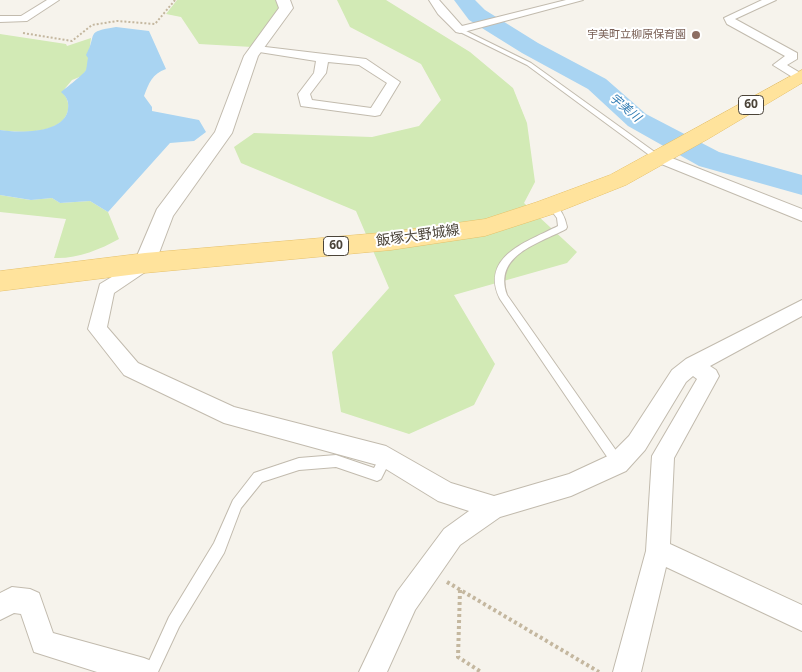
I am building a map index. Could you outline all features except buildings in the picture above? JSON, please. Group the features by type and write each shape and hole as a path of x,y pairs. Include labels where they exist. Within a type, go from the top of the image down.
{"main road":[{"name":"飯塚大野城線","path":"0,281 145,264 390,241 485,227 552,206 618,180 801,77"}],"street":[{"path":"0,19 23,19 54,0"},
{"path":"283,0 286,8 251,56 223,133 164,214 145,264 106,289 97,330 131,369 230,416 386,457 446,493 494,507"},
{"path":"434,0 442,12 460,30 578,0"},
{"path":"517,0 531,12"},
{"path":"771,0 730,18 731,22 792,56 779,65 801,77"},
{"path":"0,9 27,16"},
{"path":"257,49 362,62 394,82 375,112 306,103 304,94 320,73 323,58"},
{"path":"663,156 802,215"},
{"path":"373,672 406,601 452,537 494,507 571,485 618,463 637,442 679,376 693,365 802,308"},
{"path":"628,672 658,551 664,456 709,376 693,365"},
{"path":"658,551 802,618"},
{"path":"0,607 12,600 30,602 43,643 144,672"}],"lane":[{"path":"460,30 529,64 663,156"},
{"path":"552,206 561,217 563,227 513,254 503,263 498,278 503,296 618,463"},
{"path":"151,672 174,622 219,548 237,504 258,477 299,464 336,461 377,476 386,457"}],"path":[{"path":"18,32 72,41 92,25 118,21 155,24 176,0"},
{"path":"428,571 599,672"},
{"path":"460,590 458,657 481,672"}],"green space":[{"path":"177,0 280,0 281,6 252,47 199,44 181,17 166,14"},
{"path":"337,0 386,0 470,52 513,88 527,123 535,182 524,203 577,252 567,263 454,295 495,364 474,405 409,434 341,412 332,352 389,288 356,211 241,163 234,147 254,133 372,137 419,126 441,100 421,64 350,27"},
{"path":"0,34 66,44 67,46 91,38 87,69 82,76 72,80 62,92 67,100 68,110 58,124 29,132 0,130"},
{"path":"0,195 30,200 52,198 60,203 90,201 108,212 119,239 88,253 54,258 66,219 0,212"}],"water":[{"path":"116,27 149,31 166,69 154,76 144,96 152,107 152,111 199,120 206,132 194,141 170,143 108,212 90,201 60,203 52,198 31,200 0,195 0,130 18,132 40,130 59,123 65,117 68,109 67,100 61,92 86,70 88,58 86,55 94,35 100,30"}],"waterway":[{"name":"宇美川","path":"464,0 477,15 530,48 597,84 637,120 709,159 802,185"}],"place":[{"name":"宇美町立柳原保育園","path":"696,35"}]}
